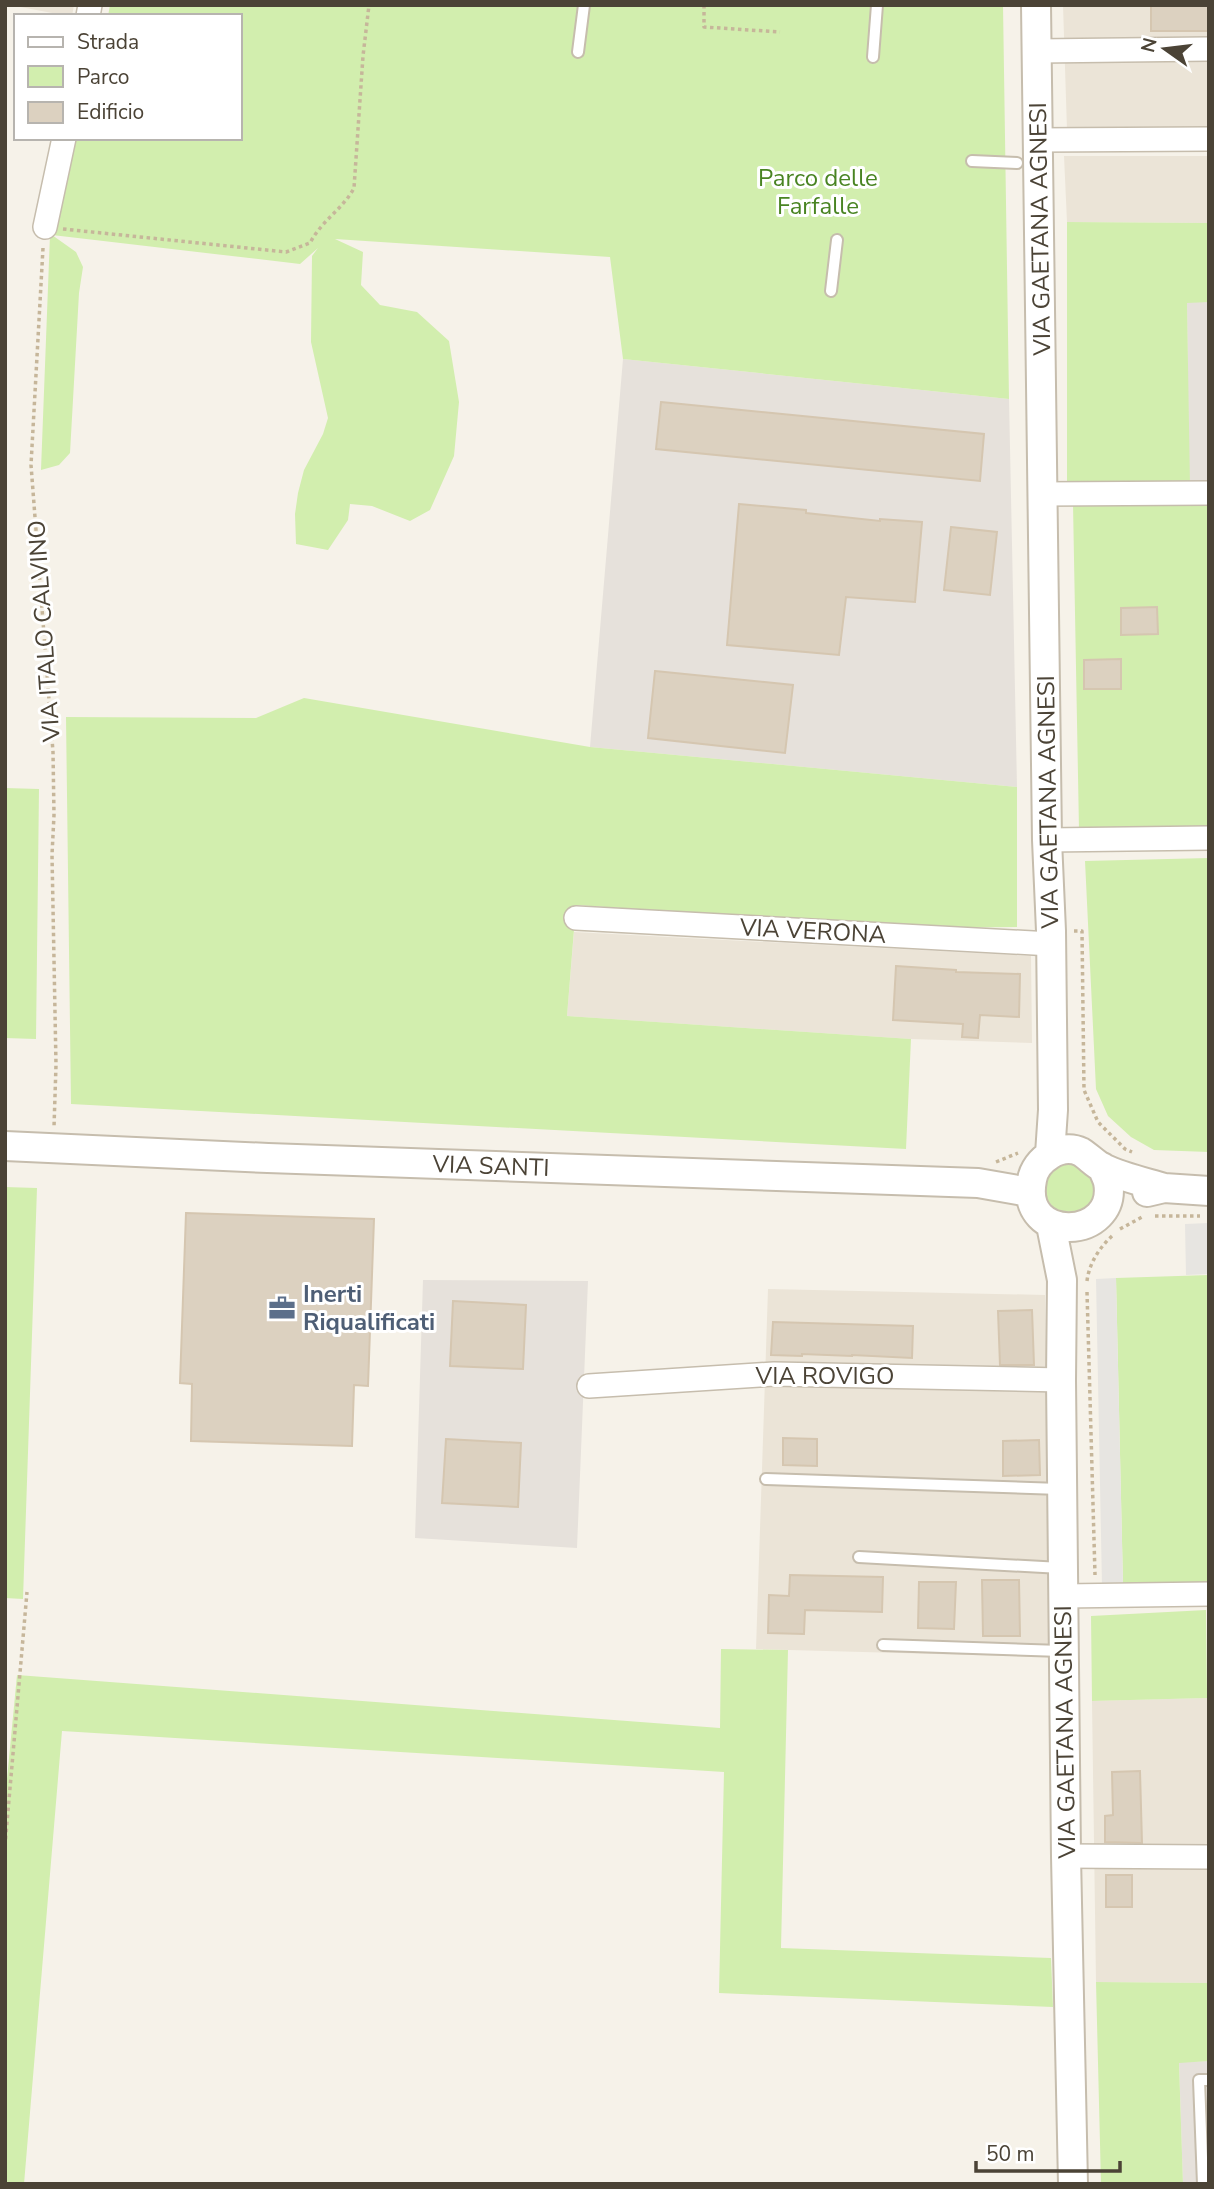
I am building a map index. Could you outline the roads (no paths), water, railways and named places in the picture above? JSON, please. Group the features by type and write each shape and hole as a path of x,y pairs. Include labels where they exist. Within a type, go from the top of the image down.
{"street":[{"name":"VIA GAETANA AGNESI","path":"1034,1167 1053,1111 1036,5"},
{"path":"1038,51 1209,49"},
{"path":"1038,140 1209,139"},
{"path":"45,227 64,140"},
{"path":"1042,494 1209,494"},
{"path":"1047,840 1209,838"},
{"name":"VIA VERONA","path":"576,918 1051,937"},
{"path":"1053,1111 1078,1151 1102,1167 1164,1188 1209,1191"},
{"name":"VIA SANTI","path":"5,1146 268,1158 986,1173 1034,1167"},
{"path":"1078,1151 1064,1150 1034,1167 1036,1211 1051,1225 1071,1229 1099,1211 1164,1188"},
{"path":"1099,1211 1108,1183 1102,1167"},
{"name":"VIA GAETANA AGNESI","path":"1062,1280 1099,1211"},
{"name":"VIA GAETANA AGNESI","path":"1051,1225 1062,1280 1066,1856 1073,2184"},
{"name":"VIA ROVIGO","path":"589,1387 774,1374 1061,1380"},
{"path":"1063,1582 1095,1596 1209,1594"},
{"path":"1066,1856 1209,1857"}],"lane":[{"path":"578,52 584,5"},
{"path":"873,57 877,5"},
{"path":"972,161 1017,163"},
{"path":"831,291 837,240"},
{"path":"766,1479 1062,1489"},
{"path":"859,1557 1063,1582"},
{"path":"883,1645 1064,1651"},
{"path":"1203,2184 1199,2080 1209,2080"}],"place":[{"name":"Inerti Riqualificati","path":"282,1308"}],"park label":[{"name":"Parco delle Farfalle","path":"818,192"}]}
